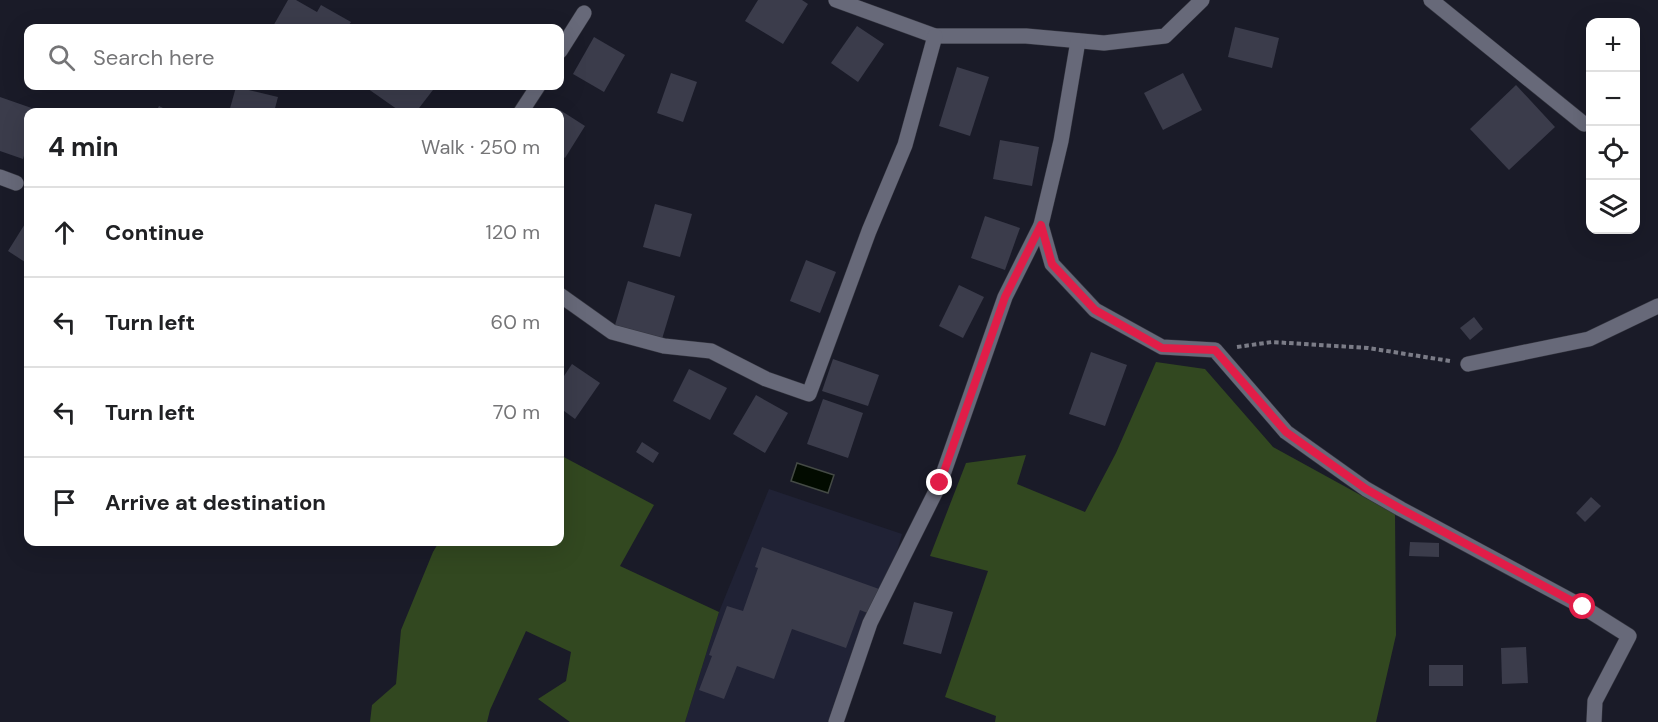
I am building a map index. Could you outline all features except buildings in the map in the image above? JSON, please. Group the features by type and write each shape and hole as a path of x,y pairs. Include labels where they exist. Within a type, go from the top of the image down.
{"street":[{"path":"836,0 935,36 1026,36 1104,43 1165,36 1202,0"},
{"path":"1431,0 1584,124"},
{"path":"564,45 584,13"},
{"path":"564,298 612,332 664,346 711,351 766,379 809,394 869,231 905,145 935,36"},
{"path":"836,722 870,622 940,483 1005,297 1041,225 1061,141 1078,41"},
{"path":"524,108 535,90"},
{"path":"0,177 16,183"},
{"path":"1041,225 1052,264 1095,310 1162,348 1215,350 1286,432 1366,489 1583,607 1629,636 1595,701 1594,722"},
{"path":"1468,364 1589,339 1658,306"}],"path":[{"path":"1215,350 1272,342 1368,348 1468,364"}],"shaded area":[{"path":"797,463 834,475 828,493 791,481"},
{"path":"769,489 902,534 864,666 839,722 685,722 719,612"}],"green space":[{"path":"1156,362 1205,369 1273,447 1395,514 1396,635 1376,722 995,722 996,716 945,697 988,571 930,556 966,463 1026,455 1017,484 1085,512 1116,453"},
{"path":"564,457 654,505 620,566 719,612 685,722 570,722 538,699 566,681 571,652 526,631 490,710 487,722 370,722 372,705 396,684 401,630 437,546 564,546"}],"route":[{"path":"940,483 1005,297 1041,225 1052,264 1095,310 1162,348 1215,350 1286,432 1366,489 1583,607"}]}
